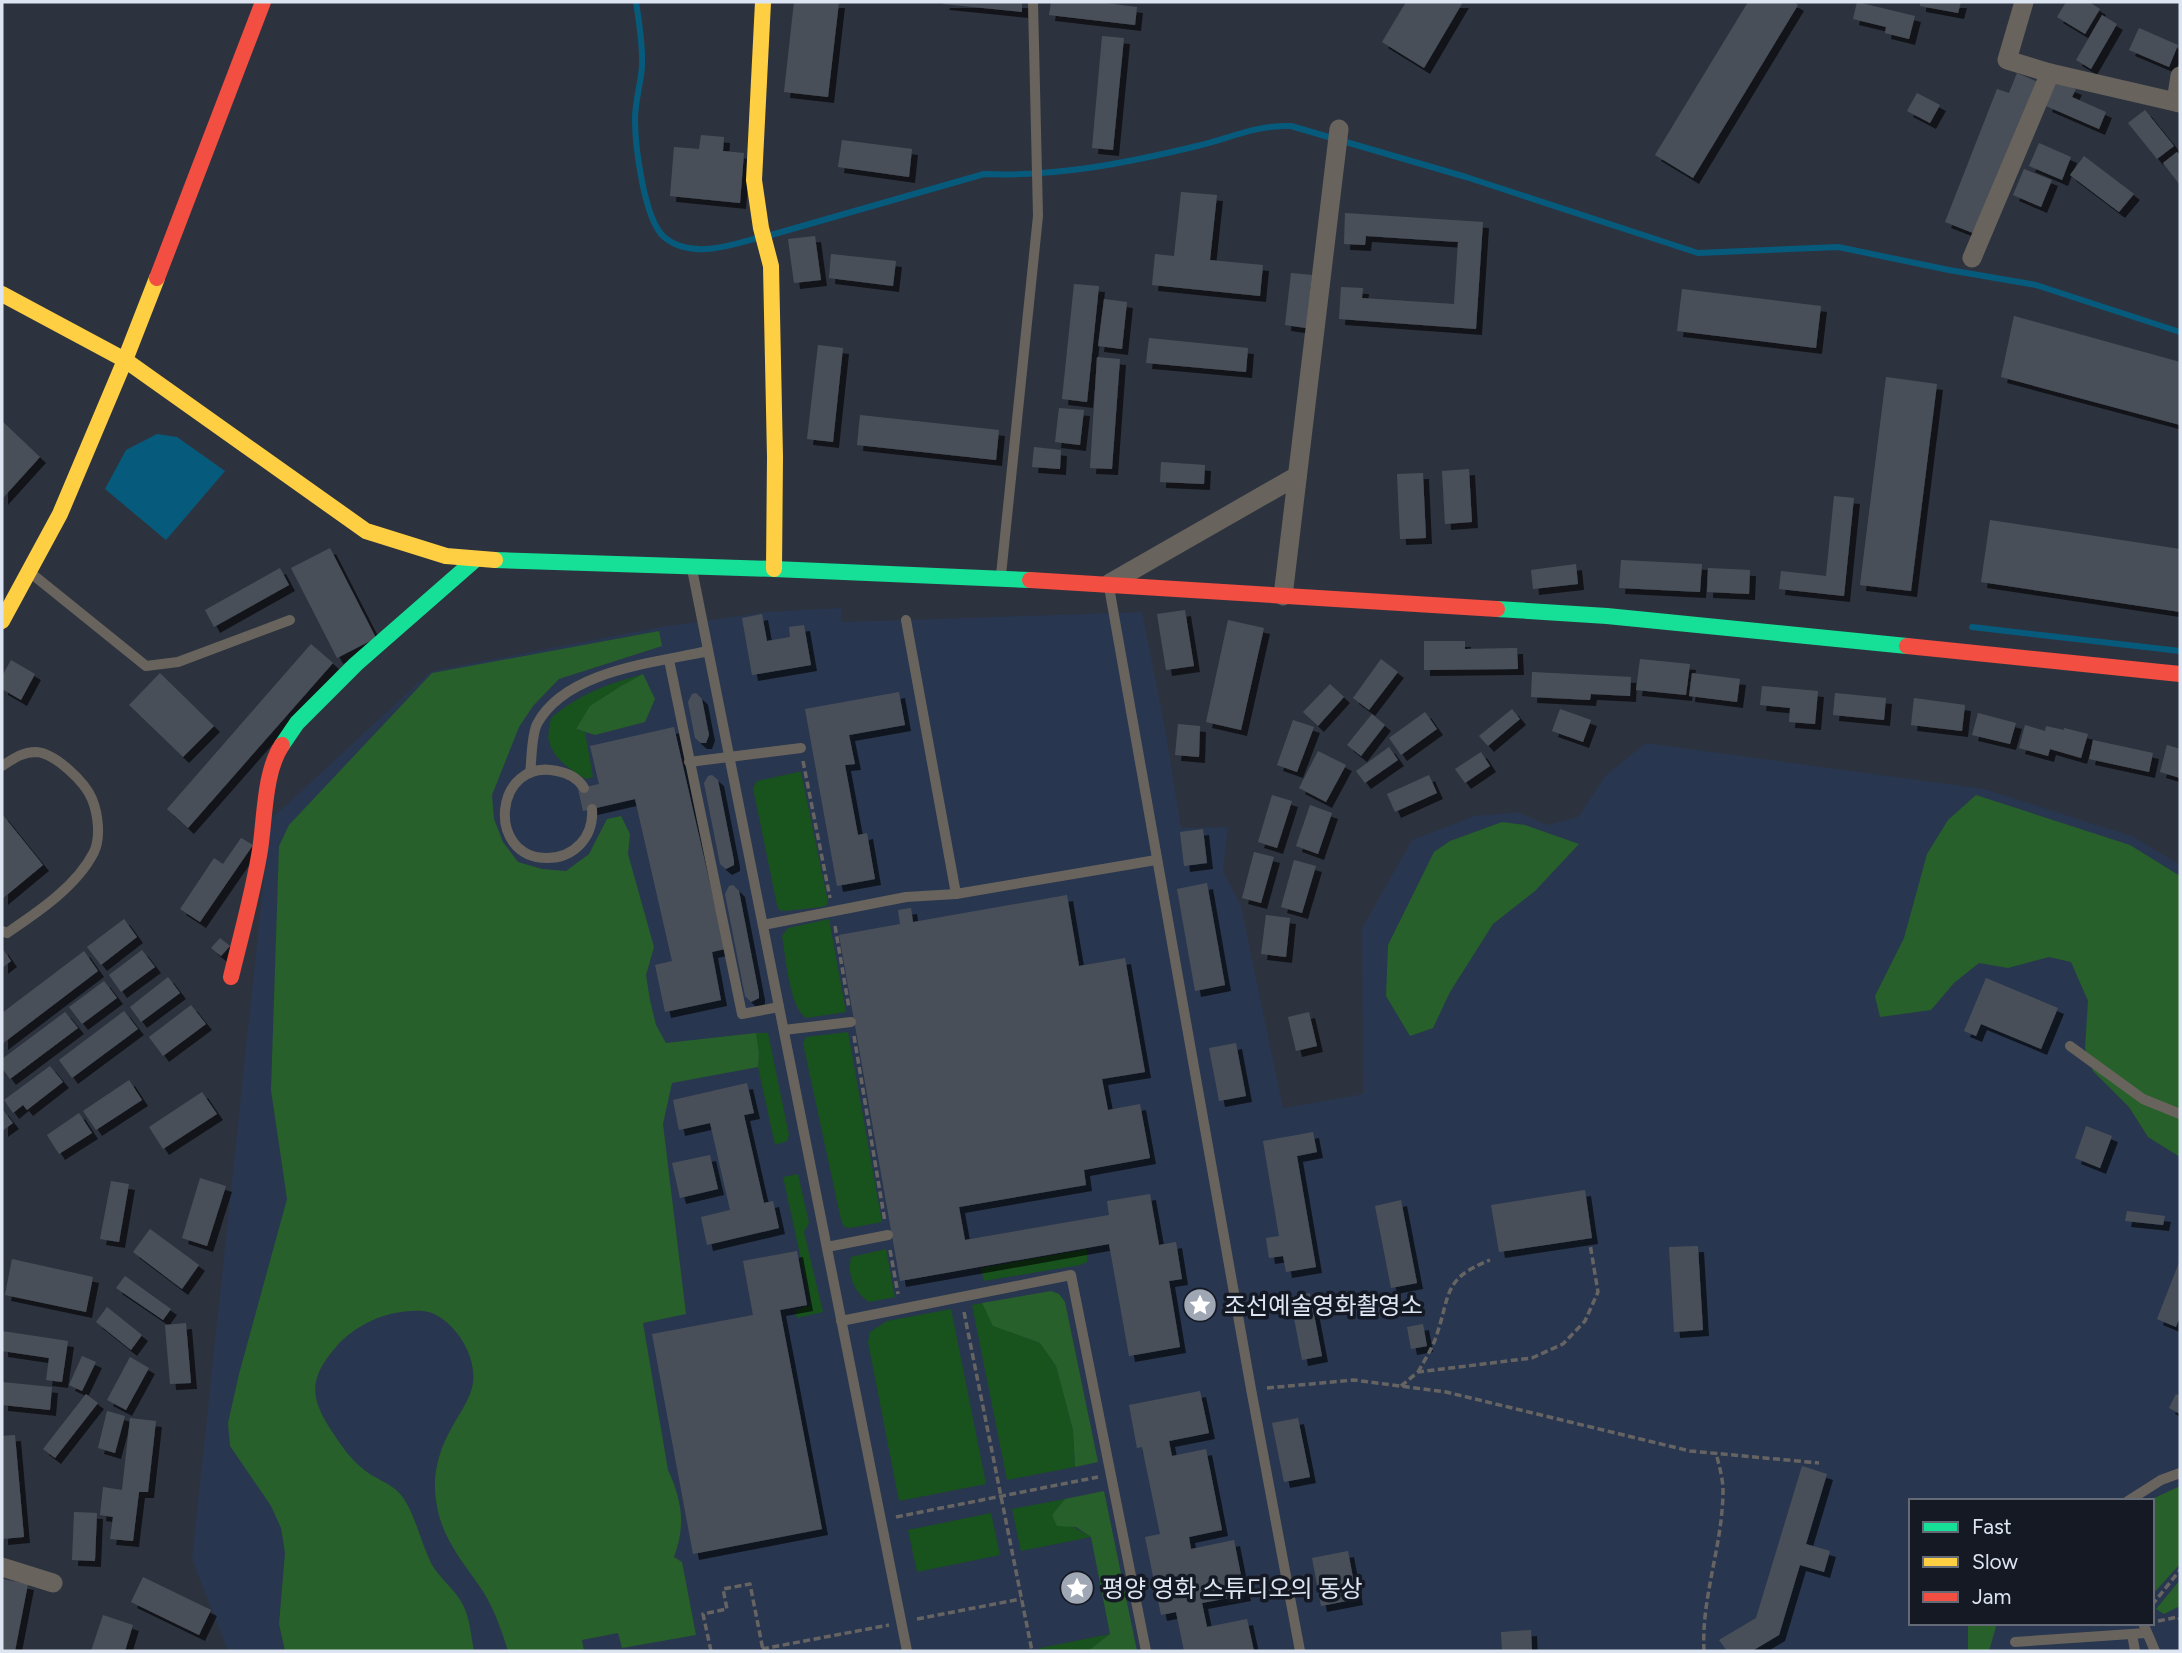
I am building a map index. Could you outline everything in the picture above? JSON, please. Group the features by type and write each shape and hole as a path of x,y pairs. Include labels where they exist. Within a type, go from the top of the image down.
{"main road":[{"path":"2,621 60,514 125,360 264,2"},
{"path":"763,2 754,180 761,228 771,267 774,329 774,569"},
{"path":"2,294 125,360 366,531 446,556 523,563 774,569 1108,584 1607,616 2180,674"},
{"path":"231,977 260,851 267,794 277,753 297,723 356,664 476,559"}],"street":[{"path":"2024,2 2007,60 2050,73 2178,102 2180,76"},
{"path":"1972,258 2050,73"},
{"path":"1283,596 1339,130"},
{"path":"1108,584 1297,475"},
{"path":"2,1567 53,1583"}],"lane":[{"path":"1001,579 1038,216 1033,2"},
{"path":"692,568 907,1651"},
{"path":"29,572 146,666 178,662 290,620"},
{"path":"1108,584 1300,1651"},
{"path":"906,620 956,894"},
{"path":"530,773 536,726 554,702 578,685 608,674 708,651"},
{"path":"668,660 742,1014 779,1007"},
{"path":"689,762 801,748"},
{"path":"2,766 19,755 38,752 58,760 92,797 98,824 95,850 84,867 50,903 8,933 2,931"},
{"path":"584,788 566,773 548,769 530,773 514,784 506,800 504,819 509,836 522,850 539,858 558,858 575,850 587,836 593,818 592,809"},
{"path":"763,925 906,897 956,894 1156,860"},
{"path":"784,1030 851,1022"},
{"path":"2070,1046 2143,1099 2180,1114"},
{"path":"827,1247 888,1235"},
{"path":"841,1321 1071,1275 1146,1651"},
{"path":"2132,1499 2161,1480 2180,1474"},
{"path":"2015,1642 2132,1634 2145,1628 2155,1651"},
{"path":"2132,1634 2135,1651"}],"path":[{"path":"1418,1372 1532,1358 1563,1343 1585,1321 1598,1292 1590,1244"},
{"path":"1401,1386 1418,1372 1436,1339 1450,1287 1469,1268 1490,1260"},
{"path":"961,1297 1032,1651"},
{"path":"1251,1390 1354,1380 1401,1386 1446,1392 1690,1451 1819,1463"},
{"path":"1704,1651 1705,1610 1717,1545 1723,1489 1716,1453"},
{"path":"881,1520 1111,1474"},
{"path":"2154,1602 2180,1570"},
{"path":"711,1651 704,1614 727,1609 723,1590 750,1584 763,1651"},
{"path":"2154,1621 2178,1617 2180,1619"}],"shaded area":[{"path":"157,434 177,437 225,471 166,540 105,489 126,450"},
{"name":"조선예술영화촬영소","path":"841,608 842,622 1142,612 1181,828 1228,827 1223,871 1241,906 1283,1108 1363,1094 1362,928 1412,840 1475,816 1518,812 1547,825 1578,817 1605,776 1646,743 1984,789 2134,837 2180,865 2180,1651 228,1651 192,1559 270,820 431,671 661,627 767,612"}],"green space":[{"path":"659,631 662,646 559,679 533,706 519,727 492,795 494,819 503,842 518,862 542,869 566,871 589,854 607,819 621,816 630,834 628,854 654,947 646,975 650,1000 656,1025 666,1043 756,1033 758,1067 672,1083 663,1124 686,1314 643,1323 668,1470 677,1492 681,1513 680,1534 674,1557 682,1562 696,1635 622,1648 618,1633 582,1640 584,1651 508,1651 488,1599 457,1555 446,1534 436,1500 435,1481 440,1454 471,1391 473,1368 470,1356 458,1335 442,1318 428,1312 413,1311 379,1318 355,1330 326,1359 316,1381 315,1391 321,1412 341,1445 358,1465 395,1489 404,1499 431,1563 463,1605 474,1651 285,1651 279,1624 285,1553 281,1528 271,1506 230,1446 228,1423 287,1199 271,1090 279,846 289,825 432,673"},
{"path":"643,674 591,706 577,730 585,732 593,777 586,779 564,764 554,753 549,741 551,718 572,702 594,691"},
{"path":"643,674 655,699 645,722 595,735 576,729 590,706"},
{"path":"801,772 828,902 826,906 785,911 779,910 777,905 753,788 757,781"},
{"path":"1976,795 2130,845 2180,876 2180,1157 2148,1137 2129,1107 2093,1071 2085,1048 2088,1001 2071,962 2049,957 2008,968 1979,963 1954,983 1931,1010 1880,1017 1875,996 1904,938 1927,854 1948,820"},
{"path":"1502,822 1525,825 1579,844 1535,891 1493,924 1450,992 1433,1028 1410,1036 1386,996 1388,945 1434,852 1450,841"},
{"path":"829,919 846,1012 806,1018 800,1012 792,993 782,936 788,928"},
{"path":"848,1032 882,1222 850,1228 844,1227 841,1220 803,1043 806,1037"},
{"path":"756,1033 768,1033 789,1135 787,1141 775,1145 758,1067"},
{"path":"798,1174 809,1223 804,1232 823,1312 797,1318 795,1310 811,1305 783,1177"},
{"path":"886,1249 895,1297 869,1302 853,1283 851,1257"},
{"path":"1087,1249 1087,1262 1080,1265 984,1281 981,1268"},
{"path":"1051,1291 1059,1294 1065,1302 1098,1462 1075,1467 1073,1430 1056,1366 1040,1343 993,1326 982,1303"},
{"path":"982,1303 994,1326 1040,1343 1056,1366 1073,1430 1075,1467 1007,1480 972,1305"},
{"path":"951,1309 986,1484 899,1501 868,1342 870,1332 887,1321"},
{"path":"2180,1486 2180,1564 2154,1593 2154,1499"},
{"path":"1104,1491 1137,1651 1088,1651 1110,1634 1091,1537 1076,1527 1057,1526 1052,1515 1065,1499"},
{"path":"1065,1499 1052,1515 1091,1537 1021,1551 1012,1509"},
{"path":"991,1513 1000,1555 917,1572 908,1530"},
{"path":"2180,1580 2180,1606 2164,1614 2156,1609"},
{"path":"1968,1625 1996,1625 1989,1651 1968,1651"},
{"path":"1110,1634 1088,1651 1041,1651 1040,1648"}],"building":[{"path":"794,2 839,2 828,97 784,92"},
{"path":"1022,2 1022,12 943,4"},
{"path":"1051,2 1097,2 1137,7 1135,25 1049,15"},
{"path":"1406,2 1463,2 1424,68 1382,42"},
{"path":"1748,2 1793,2 1798,5 1693,178 1655,155"},
{"path":"1857,2 1915,16 1909,39 1885,33 1886,27 1853,19"},
{"path":"1920,2 1961,2 1958,13 1920,6"},
{"path":"2066,2 2089,2 2100,9 2085,34 2057,17"},
{"path":"2102,15 2117,24 2091,69 2076,60"},
{"path":"2139,28 2178,45 2169,67 2129,50"},
{"path":"1102,36 1124,38 1113,150 1092,148"},
{"path":"2017,73 2038,82 1978,235 1945,222 1997,89 2009,93"},
{"path":"2056,81 2076,89 2072,97 2106,112 2099,129 2046,106"},
{"path":"1917,93 1940,105 1930,123 1907,111"},
{"path":"2145,110 2174,146 2157,159 2128,123"},
{"path":"701,135 724,137 723,151 744,153 740,203 670,196 674,147 699,149"},
{"path":"842,140 912,149 909,177 838,167"},
{"path":"2039,143 2071,157 2062,180 2029,166"},
{"path":"2177,152 2180,156 2180,185 2163,163"},
{"path":"2084,156 2134,194 2119,212 2070,175"},
{"path":"2024,169 2052,180 2041,207 2013,195"},
{"path":"1181,192 1217,195 1210,260 1263,265 1260,296 1152,285 1155,254 1174,256"},
{"path":"1345,213 1483,222 1476,329 1339,319 1341,287 1363,288 1362,298 1454,304 1458,242 1366,236 1365,245 1344,244"},
{"path":"815,236 821,280 794,283 788,239"},
{"path":"831,254 896,261 893,286 829,278"},
{"path":"1291,273 1312,275 1306,328 1285,325"},
{"path":"1074,284 1099,286 1087,402 1062,399"},
{"path":"1682,289 1821,306 1816,348 1677,331"},
{"path":"1104,299 1127,302 1122,349 1098,346"},
{"path":"2014,316 2180,362 2180,425 2001,377"},
{"path":"1149,338 1248,348 1246,372 1146,363"},
{"path":"818,345 843,348 833,442 807,439"},
{"path":"1097,357 1120,359 1112,469 1090,468"},
{"path":"1886,377 1937,384 1911,591 1860,585"},
{"path":"1059,408 1084,410 1080,445 1055,442"},
{"path":"860,415 999,430 996,460 857,445"},
{"path":"2,421 40,457 2,499"},
{"path":"1034,447 1061,450 1060,469 1032,467"},
{"path":"1161,462 1205,465 1204,484 1160,482"},
{"path":"1469,469 1472,522 1445,524 1442,471"},
{"path":"1423,473 1426,538 1400,539 1397,474"},
{"path":"1834,496 1854,498 1844,596 1779,589 1781,571 1826,576"},
{"path":"1990,520 2180,549 2180,612 1981,582"},
{"path":"330,548 376,638 337,658 291,568"},
{"path":"1621,560 1702,564 1700,592 1619,588"},
{"path":"1576,564 1578,584 1533,589 1531,570"},
{"path":"280,568 289,585 214,627 205,610"},
{"path":"1708,568 1750,570 1749,594 1707,592"},
{"path":"1185,610 1194,666 1166,670 1157,614"},
{"path":"762,614 767,641 790,637 789,627 804,625 811,665 752,675 742,618"},
{"path":"1228,620 1264,628 1241,730 1206,722"},
{"path":"1424,641 1465,641 1465,649 1517,648 1518,669 1424,670"},
{"path":"311,644 333,663 188,828 167,809"},
{"path":"1381,659 1398,672 1369,710 1353,698"},
{"path":"1640,659 1690,664 1686,695 1636,690"},
{"path":"11,660 35,674 21,700 2,689 2,676"},
{"path":"1532,672 1631,677 1630,696 1591,694 1590,700 1531,697"},
{"path":"160,673 214,726 183,757 129,705"},
{"path":"1692,673 1740,679 1737,702 1689,696"},
{"path":"1330,684 1344,697 1318,726 1303,712"},
{"path":"1762,686 1818,691 1815,724 1789,722 1790,708 1760,705"},
{"path":"899,692 905,725 849,735 855,764 845,765 858,835 867,833 875,879 837,886 805,709"},
{"path":"696,693 702,699 709,735 706,743 695,738 688,702 692,694"},
{"path":"1835,693 1886,698 1884,720 1833,715"},
{"path":"1914,698 1965,705 1962,731 1911,725"},
{"path":"1512,709 1520,719 1488,746 1479,736"},
{"path":"1560,709 1591,720 1583,742 1552,731"},
{"path":"1425,712 1437,729 1401,755 1389,738"},
{"path":"1978,713 2016,723 2010,744 1972,735"},
{"path":"1372,714 1385,725 1361,756 1347,745"},
{"path":"1293,720 1314,727 1297,772 1277,765"},
{"path":"1178,724 1200,726 1199,757 1175,755"},
{"path":"2025,725 2045,731 2046,726 2088,734 2081,758 2050,749 2048,756 2019,748"},
{"path":"674,727 725,949 712,952 721,1000 665,1012 655,965 672,961 635,799 583,811 578,789 599,784 590,746"},
{"path":"2093,740 2153,753 2149,772 2089,759"},
{"path":"2167,745 2180,749 2180,778 2160,772"},
{"path":"1389,747 1398,760 1365,783 1356,771"},
{"path":"1318,751 1346,765 1326,802 1299,788"},
{"path":"1481,752 1490,766 1465,783 1455,769"},
{"path":"712,775 718,780 734,861 734,865 726,869 720,864 704,783 708,776"},
{"path":"1429,775 1437,793 1395,812 1387,794"},
{"path":"1272,795 1292,801 1277,848 1258,842"},
{"path":"1310,805 1332,813 1318,854 1296,846"},
{"path":"2,814 43,865 2,899"},
{"path":"1203,829 1207,863 1184,866 1180,832"},
{"path":"241,838 253,845 200,922 180,909 214,858 223,864"},
{"path":"1254,852 1274,857 1261,903 1242,898"},
{"path":"1294,860 1316,866 1302,913 1281,907"},
{"path":"1207,883 1225,985 1195,991 1177,889"},
{"path":"733,885 739,891 759,994 759,998 751,1002 745,996 725,894 729,886"},
{"path":"1067,895 1079,966 1125,958 1145,1072 1102,1079 1108,1110 1140,1104 1150,1158 1084,1170 1086,1185 959,1207 965,1240 1109,1215 1107,1201 1150,1194 1159,1245 1176,1242 1182,1279 1169,1281 1180,1347 1129,1356 1109,1244 900,1281 839,935 900,924 898,910 911,908 913,922"},
{"path":"1266,915 1290,918 1286,957 1261,954"},
{"path":"124,919 137,937 101,965 87,947"},
{"path":"220,938 230,946 221,956 211,948"},
{"path":"2,948 11,961 2,968"},
{"path":"142,950 155,967 121,992 109,975"},
{"path":"84,951 98,971 2,1044 2,1013"},
{"path":"168,977 180,993 141,1022 130,1007"},
{"path":"1986,978 2058,1008 2041,1049 1981,1024 1976,1036 1964,1031"},
{"path":"104,981 117,998 82,1024 69,1007"},
{"path":"191,1005 206,1024 163,1056 149,1037"},
{"path":"124,1011 138,1029 72,1078 59,1060"},
{"path":"65,1012 78,1028 10,1079 2,1068 2,1059"},
{"path":"1309,1012 1317,1046 1296,1051 1288,1017"},
{"path":"1236,1043 1246,1096 1219,1101 1209,1048"},
{"path":"50,1066 63,1082 27,1110 23,1105 13,1113 4,1100"},
{"path":"129,1080 142,1100 96,1130 83,1111"},
{"path":"747,1083 754,1113 744,1115 764,1203 773,1201 779,1228 707,1245 701,1217 730,1210 710,1123 679,1130 673,1100"},
{"path":"202,1092 217,1114 163,1149 149,1127"},
{"path":"2,1109 13,1123 2,1131"},
{"path":"79,1113 92,1133 59,1154 47,1135"},
{"path":"2086,1126 2112,1136 2100,1168 2075,1158"},
{"path":"1313,1132 1317,1152 1297,1156 1316,1267 1286,1272 1283,1256 1269,1258 1266,1238 1279,1236 1263,1141"},
{"path":"710,1155 718,1189 680,1198 672,1163"},
{"path":"200,1178 226,1186 207,1246 182,1238"},
{"path":"111,1181 129,1184 119,1242 100,1239"},
{"path":"1585,1190 1592,1238 1499,1252 1491,1205"},
{"path":"1401,1200 1417,1283 1391,1288 1375,1206"},
{"path":"2127,1211 2165,1216 2163,1225 2125,1221"},
{"path":"150,1229 199,1265 182,1289 133,1252"},
{"path":"1698,1246 1703,1330 1674,1332 1669,1247"},
{"path":"797,1251 807,1305 780,1310 822,1529 693,1554 652,1334 753,1315 743,1261"},
{"path":"12,1259 93,1277 86,1312 5,1295"},
{"path":"2180,1260 2180,1316 2176,1327 2157,1319"},
{"path":"125,1276 171,1309 163,1320 116,1288"},
{"path":"1310,1293 1322,1356 1302,1360 1290,1297"},
{"path":"107,1307 142,1335 131,1350 96,1322"},
{"path":"186,1323 191,1383 170,1384 165,1325"},
{"path":"1423,1324 1427,1346 1411,1349 1407,1327"},
{"path":"2,1331 68,1341 62,1382 46,1380 49,1358 2,1351"},
{"path":"82,1356 96,1362 82,1391 69,1385"},
{"path":"130,1357 149,1368 126,1410 107,1400"},
{"path":"2,1382 52,1387 50,1410 2,1405"},
{"path":"1200,1391 1209,1433 1169,1441 1172,1456 1206,1449 1222,1530 1189,1537 1191,1549 1234,1540 1245,1595 1202,1603 1207,1627 1247,1619 1254,1651 1184,1651 1176,1612 1161,1615 1145,1537 1160,1534 1142,1447 1137,1448 1129,1405"},
{"path":"86,1394 98,1403 55,1458 43,1449"},
{"path":"2176,1394 2180,1396 2180,1414 2169,1408"},
{"path":"107,1411 125,1416 115,1453 98,1448"},
{"path":"130,1418 156,1421 148,1492 139,1492 133,1541 110,1539 113,1517 100,1515 103,1487 122,1490"},
{"path":"1298,1418 1310,1477 1284,1482 1272,1423"},
{"path":"15,1435 24,1537 2,1539 2,1436"},
{"path":"1802,1466 1827,1474 1806,1544 1830,1551 1824,1572 1800,1565 1779,1635 1752,1651 1727,1651 1719,1640 1756,1618"},
{"path":"74,1512 97,1513 95,1561 72,1560"},
{"path":"1348,1551 1357,1599 1321,1606 1312,1558"},
{"path":"143,1577 211,1610 199,1635 131,1602"},
{"path":"3,1579 28,1584 15,1651 2,1650"},
{"path":"103,1615 133,1625 125,1651 91,1651"},
{"path":"1531,1630 1532,1651 1502,1651 1501,1632"}],"waterway":[{"path":"636,2 642,58 635,131 646,199 657,228 664,237 685,248 709,249 757,238"},
{"path":"771,235 984,174 1091,168 1171,152 1254,130 1291,126 1466,177 1698,253 1838,247 2036,285 2180,332"},
{"path":"1972,627 2180,651"}],"traffic: fast":[{"path":"282,745 297,723 356,664 476,559"},
{"path":"495,560 1030,580"},
{"path":"1497,609 1607,616 1907,646"}],"traffic: slow":[{"path":"763,2 754,180 761,228 771,266 775,457 774,569"},
{"path":"2,621 60,514 157,278"},
{"path":"2,294 125,360 366,531 446,556 495,560"}],"traffic: jam":[{"path":"157,278 263,2"},
{"path":"1030,580 1497,609"},
{"path":"1907,646 2180,674"},
{"path":"231,977 257,866 268,782 282,745"}],"place":[{"name":"조선예술영화촬영소","path":"1200,1305"},
{"name":"평양 영화 스튜디오의 동상","path":"1077,1588"}]}
